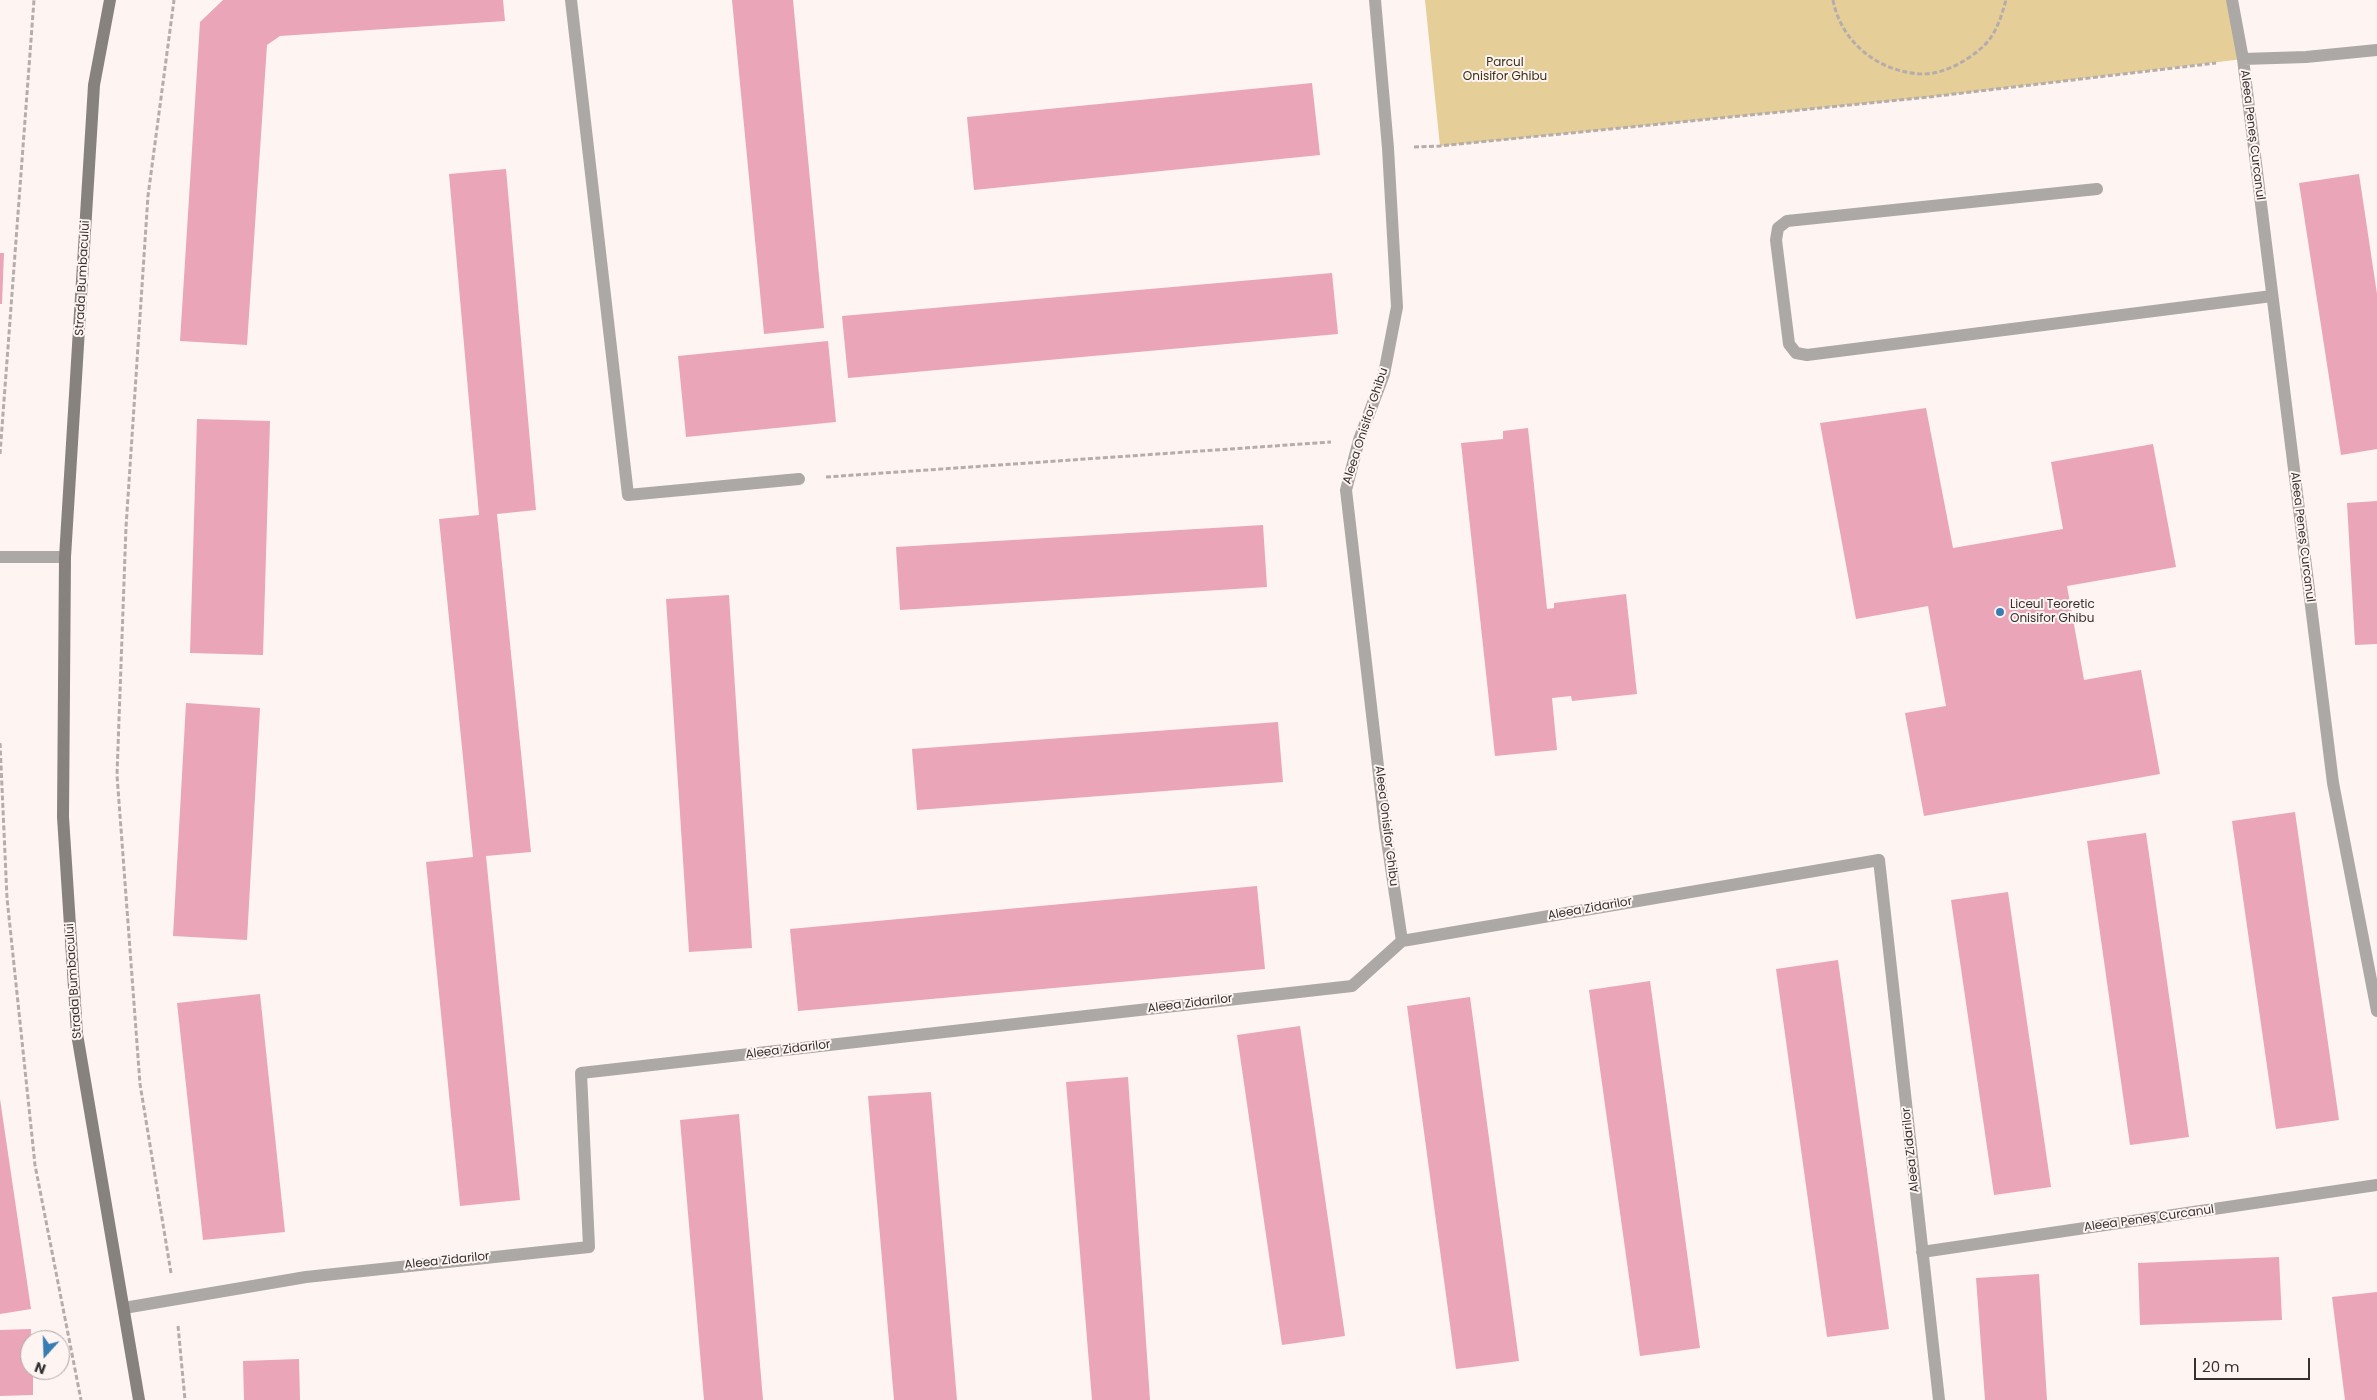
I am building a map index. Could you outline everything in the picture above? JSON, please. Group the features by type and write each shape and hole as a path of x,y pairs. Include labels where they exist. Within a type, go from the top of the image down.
{"main road":[{"name":"Strada Bumbacului","path":"110,0 94,85 66,557 63,816 77,1034 139,1400"}],"street":[{"path":"571,0 628,496 800,479"},
{"name":"Aleea Onisifor Ghibu","path":"1375,0 1388,148 1397,307 1384,374 1359,440 1346,490 1385,827 1402,941"},
{"name":"Aleea Peneș Curcanul","path":"2232,0 2243,60 2333,783 2377,1011"},
{"name":"Aleea Peneș Curcanul","path":"2243,60 2377,50"},
{"path":"2097,189 1787,222 1778,228 1776,240 1789,344 1796,353 1807,355 2272,296"},
{"path":"0,558 66,557"},
{"name":"Aleea Zidarilor","path":"124,1308 342,1272 589,1247 581,1073 1352,986 1402,941 1879,860 1939,1400"},
{"name":"Aleea Peneș Curcanul","path":"1922,1252 2377,1185"}],"path":[{"path":"0,454 34,0"},
{"path":"174,0 148,196 126,528 117,776 140,1084 175,1299 185,1400"},
{"path":"1833,0 1835,14 1849,39 1871,59 1897,70 1925,74 1955,66 1981,49 1999,25 2006,0"},
{"path":"1388,148 1440,146 1930,97 2243,60"},
{"path":"800,479 1359,440"},
{"path":"0,743 6,898 35,1165 80,1400"}],"green space":[{"name":"Parcul Onisifor Ghibu","path":"1425,0 2232,0 2243,59 1929,97 1440,146"}],"building":[{"path":"223,0 503,0 505,21 280,36 267,45 247,345 180,341 200,22"},
{"path":"732,0 793,0 824,328 764,334"},
{"path":"1312,83 1320,155 974,190 967,117"},
{"path":"506,169 536,510 497,514 531,852 486,856 520,1200 460,1206 426,862 473,857 439,519 479,515 449,174"},
{"path":"2359,174 2377,294 2377,449 2341,455 2299,183"},
{"path":"0,253 4,253 2,304 0,304"},
{"path":"1332,273 1338,334 848,378 842,316"},
{"path":"828,341 836,422 686,437 678,356"},
{"name":"Liceul Teoretic Onisifor Ghibu","path":"1926,408 1953,548 2063,529 2051,462 2153,444 2176,567 2067,586 2084,680 2141,670 2160,774 1924,816 1905,713 1946,706 1928,606 1856,619 1820,423"},
{"path":"197,419 270,421 263,655 190,653"},
{"path":"1528,428 1547,609 1554,608 1554,603 1626,594 1637,694 1572,701 1571,696 1552,698 1557,750 1495,756 1461,443 1503,439 1503,431"},
{"path":"2377,501 2377,644 2355,645 2347,503"},
{"path":"1263,525 1267,587 900,610 896,547"},
{"path":"729,595 752,948 689,952 666,599"},
{"path":"186,703 260,708 247,940 173,936"},
{"path":"1278,722 1283,782 917,810 912,749"},
{"path":"2295,812 2339,1120 2276,1129 2232,821"},
{"path":"2146,833 2189,1137 2130,1145 2087,841"},
{"path":"1257,886 1265,969 798,1011 790,929"},
{"path":"2008,892 2051,1187 1994,1195 1951,900"},
{"path":"1838,960 1889,1329 1827,1337 1776,969"},
{"path":"1650,981 1700,1348 1640,1356 1589,990"},
{"path":"260,994 285,1232 203,1240 177,1003"},
{"path":"1470,997 1519,1361 1456,1369 1407,1006"},
{"path":"1300,1026 1345,1336 1282,1345 1237,1035"},
{"path":"1128,1077 1150,1400 1092,1400 1066,1082"},
{"path":"931,1092 957,1400 894,1400 868,1096"},
{"path":"0,1099 31,1309 0,1314"},
{"path":"739,1114 763,1400 704,1400 680,1120"},
{"path":"2279,1257 2282,1320 2140,1325 2138,1263"},
{"path":"2039,1274 2047,1400 1985,1400 1976,1278"},
{"path":"2377,1292 2377,1400 2345,1400 2332,1297"},
{"path":"31,1329 20,1330 20,1380 33,1380 33,1395 0,1396 0,1330"},
{"path":"299,1359 300,1400 244,1400 243,1361"}],"place":[{"name":"Liceul Teoretic Onisifor Ghibu","path":"2000,612"}]}
